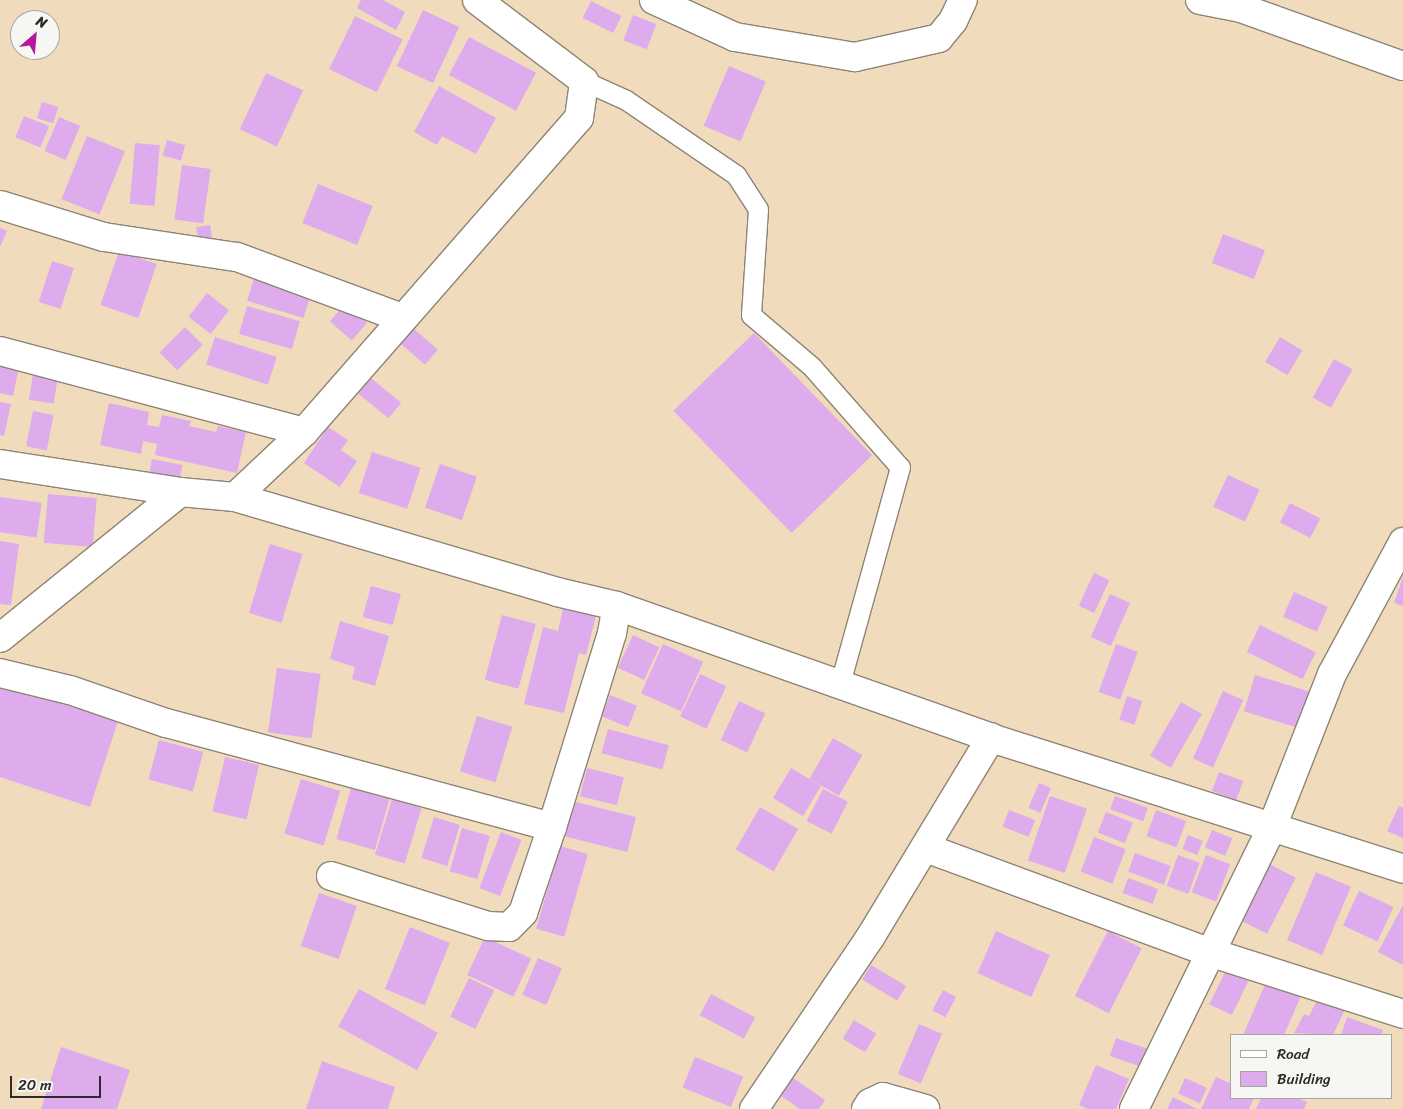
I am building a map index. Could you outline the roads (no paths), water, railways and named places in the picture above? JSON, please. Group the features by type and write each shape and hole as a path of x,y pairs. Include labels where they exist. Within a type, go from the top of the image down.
{"street":[{"path":"235,497 304,432 579,118 584,81 477,0"},
{"path":"654,0 735,37 855,57 939,38 953,21 963,0"},
{"path":"1200,0 1241,8 1403,66"},
{"path":"0,205 104,237 237,258 402,318"},
{"path":"0,351 304,432"},
{"path":"0,464 180,492 235,497 557,592 617,606 991,738 1403,869"},
{"path":"2,635 180,492"},
{"path":"1134,1109 1209,952 1272,827 1332,674 1403,542"},
{"path":"331,876 488,926 509,928 523,913 552,827 612,633 617,606"},
{"path":"0,673 70,690 166,723 552,827"},
{"path":"754,1109 871,936 991,738"},
{"path":"926,848 1209,952 1403,1014"},
{"path":"866,1109 870,1103 883,1097 925,1109"}],"lane":[{"path":"584,81 626,100 736,175 758,209 751,315 812,367 900,467 840,684"}]}
